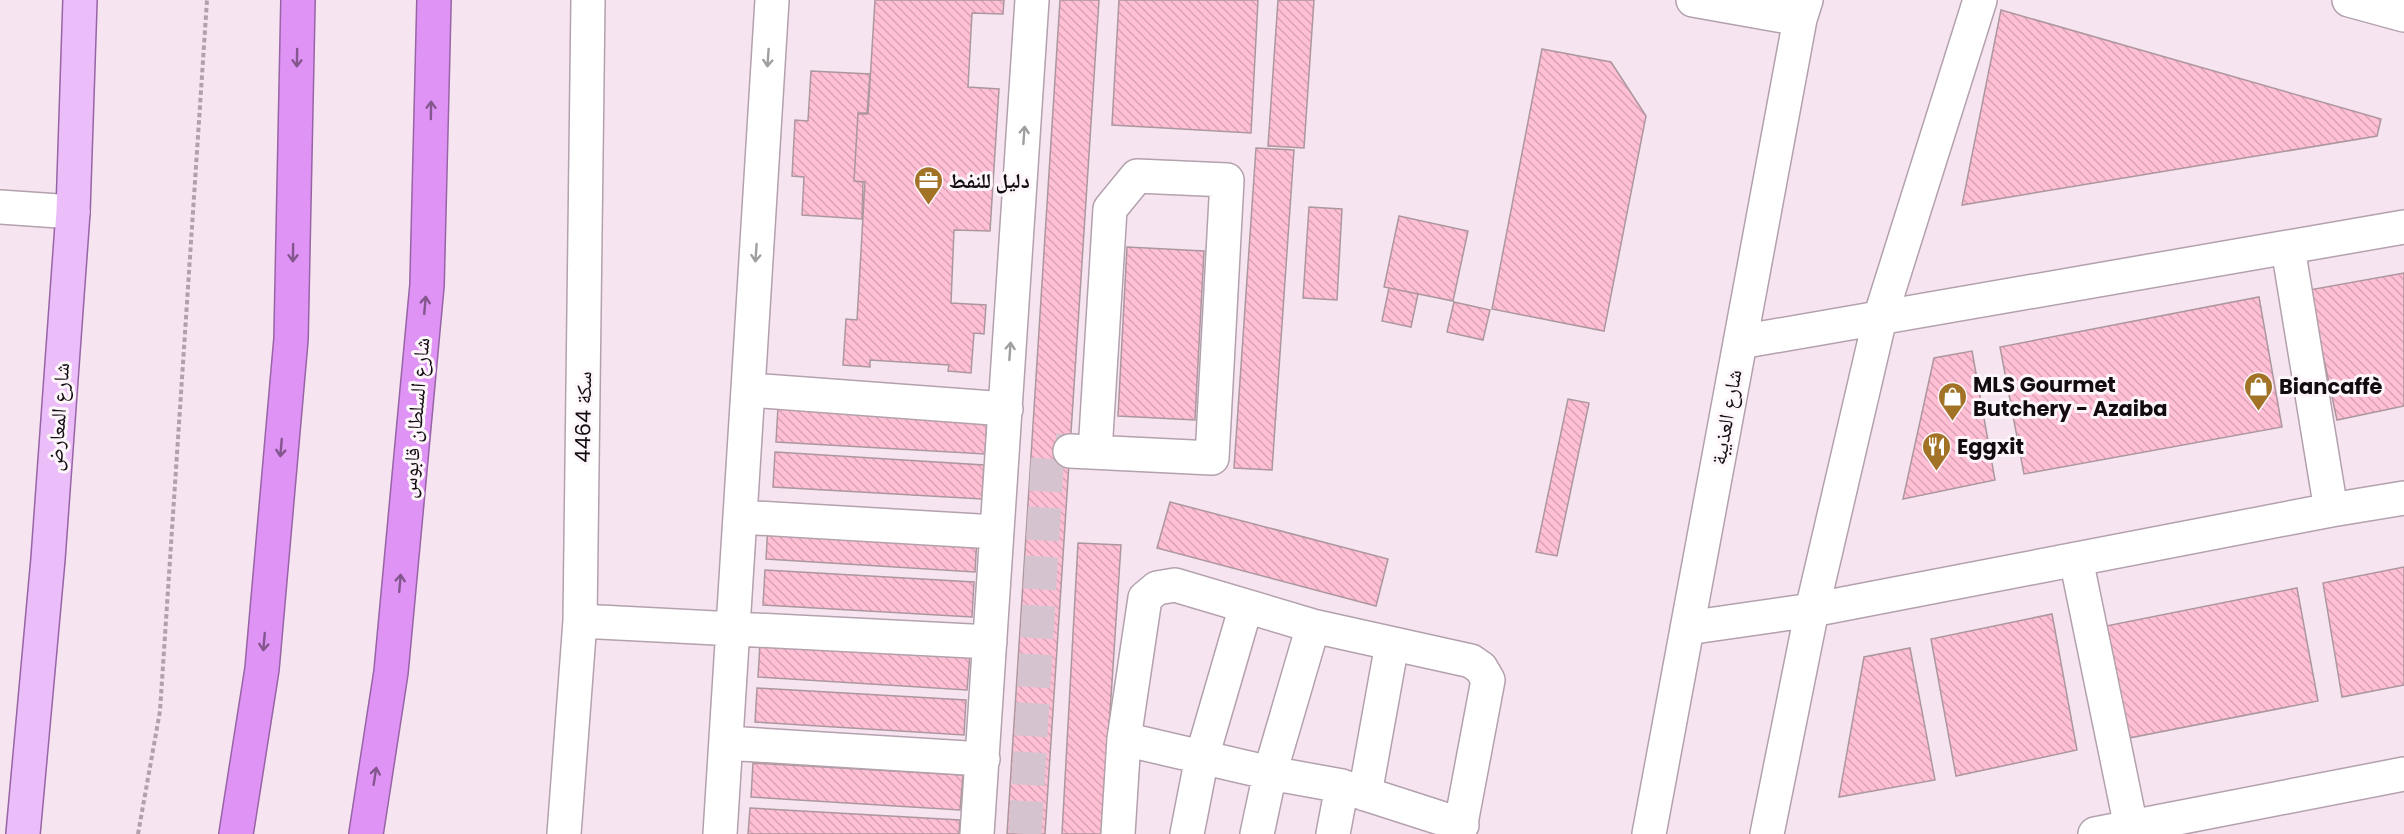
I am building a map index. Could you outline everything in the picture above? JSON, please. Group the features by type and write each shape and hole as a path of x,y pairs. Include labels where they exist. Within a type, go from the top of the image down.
{"highway":[{"path":"236,834 262,669 291,339 298,0"},
{"name":"شارع السلطان قابوس","path":"366,834 391,672 427,285 434,0"}],"main road":[{"name":"شارع المعارض","path":"23,834 48,559 73,212 80,0"}],"street":[{"name":"سكة 4464","path":"564,834 580,621 588,0"},
{"path":"720,834 750,390 752,314 772,0"},
{"path":"977,834 1032,0"},
{"path":"1693,0 1803,9"},
{"path":"1767,834 1812,610 1880,318 1980,0"},
{"path":"2349,0 2404,15"},
{"name":"شارع العذيبة","path":"1649,834 1803,9"},
{"path":"1137,176 1227,180 1212,458 1082,452 1110,209 1137,176"},
{"path":"0,207 73,212"},
{"path":"1740,342 2404,227"},
{"path":"2288,248 2331,510"},
{"path":"750,390 1006,409"},
{"path":"1687,628 1812,610 2404,498"},
{"path":"740,517 996,532"},
{"path":"2076,559 2131,827"},
{"path":"1118,834 1124,739 1145,598 1157,588 1175,585 1313,626 1471,661 1481,668 1488,680 1461,829 1354,790 1124,739"},
{"path":"1186,834 1202,757 1246,606"},
{"path":"580,621 990,642"},
{"path":"1257,834 1270,773 1313,626"},
{"path":"1333,834 1354,790 1392,644"},
{"path":"726,743 983,759"},
{"path":"2095,834 2404,774"}],"path":[{"path":"138,834 160,711 207,0"}],"building":[{"name":"دليل للنفط","path":"875,0 1004,0 1003,14 972,13 968,87 999,89 990,231 954,230 951,303 986,305 984,334 974,333 971,373 948,371 949,365 870,360 870,367 843,365 846,319 857,320 865,182 854,181 858,114 868,114"},
{"path":"1060,0 1099,0 1045,834 1007,834"},
{"path":"1119,0 1258,0 1251,133 1112,125"},
{"path":"1278,0 1314,0 1304,148 1268,146"},
{"path":"2001,10 2381,119 2377,136 1962,205"},
{"path":"1542,49 1611,62 1646,116 1604,331 1492,309"},
{"path":"811,71 870,74 867,113 858,113 854,181 863,182 862,219 802,215 804,177 792,176 795,120 808,121"},
{"path":"1256,148 1294,150 1272,470 1234,468"},
{"path":"1309,207 1342,209 1337,300 1303,298"},
{"path":"1399,216 1468,231 1453,301 1384,287"},
{"path":"1127,247 1204,251 1195,420 1118,416"},
{"path":"2404,273 2404,406 2337,420 2309,290"},
{"path":"1389,288 1418,294 1411,327 1382,321"},
{"path":"2259,297 2282,427 2024,474 2000,347"},
{"path":"1454,302 1490,310 1483,340 1447,332"},
{"path":"1972,351 1995,480 1903,499 1934,358"},
{"path":"1568,399 1589,403 1557,556 1536,552"},
{"path":"778,407 987,420 985,454 776,442"},
{"path":"775,452 984,465 982,499 773,487"},
{"path":"1170,502 1388,559 1376,606 1157,548"},
{"path":"768,525 977,538 975,572 766,559"},
{"path":"1078,543 1121,545 1102,834 1062,834"},
{"path":"2404,567 2404,685 2342,697 2323,583"},
{"path":"765,570 974,582 972,617 763,605"},
{"path":"2297,588 2318,701 2129,738 2106,626"},
{"path":"2052,614 2077,750 1956,776 1931,639"},
{"path":"760,643 970,655 967,690 758,677"},
{"path":"1910,648 1935,780 1839,797 1864,657"},
{"path":"757,688 966,700 964,735 755,722"},
{"path":"753,763 963,775 960,810 751,797"},
{"path":"750,808 960,820 959,834 748,834"}],"tunnel":[{"path":"1025,834 1048,450 1070,451"}],"place":[{"name":"دليل للنفط","path":"928,206"},
{"name":"Biancaffè","path":"2258,412"},
{"name":"MLS Gourmet Butchery - Azaiba","path":"1952,422"},
{"name":"Eggxit","path":"1936,472"}]}
